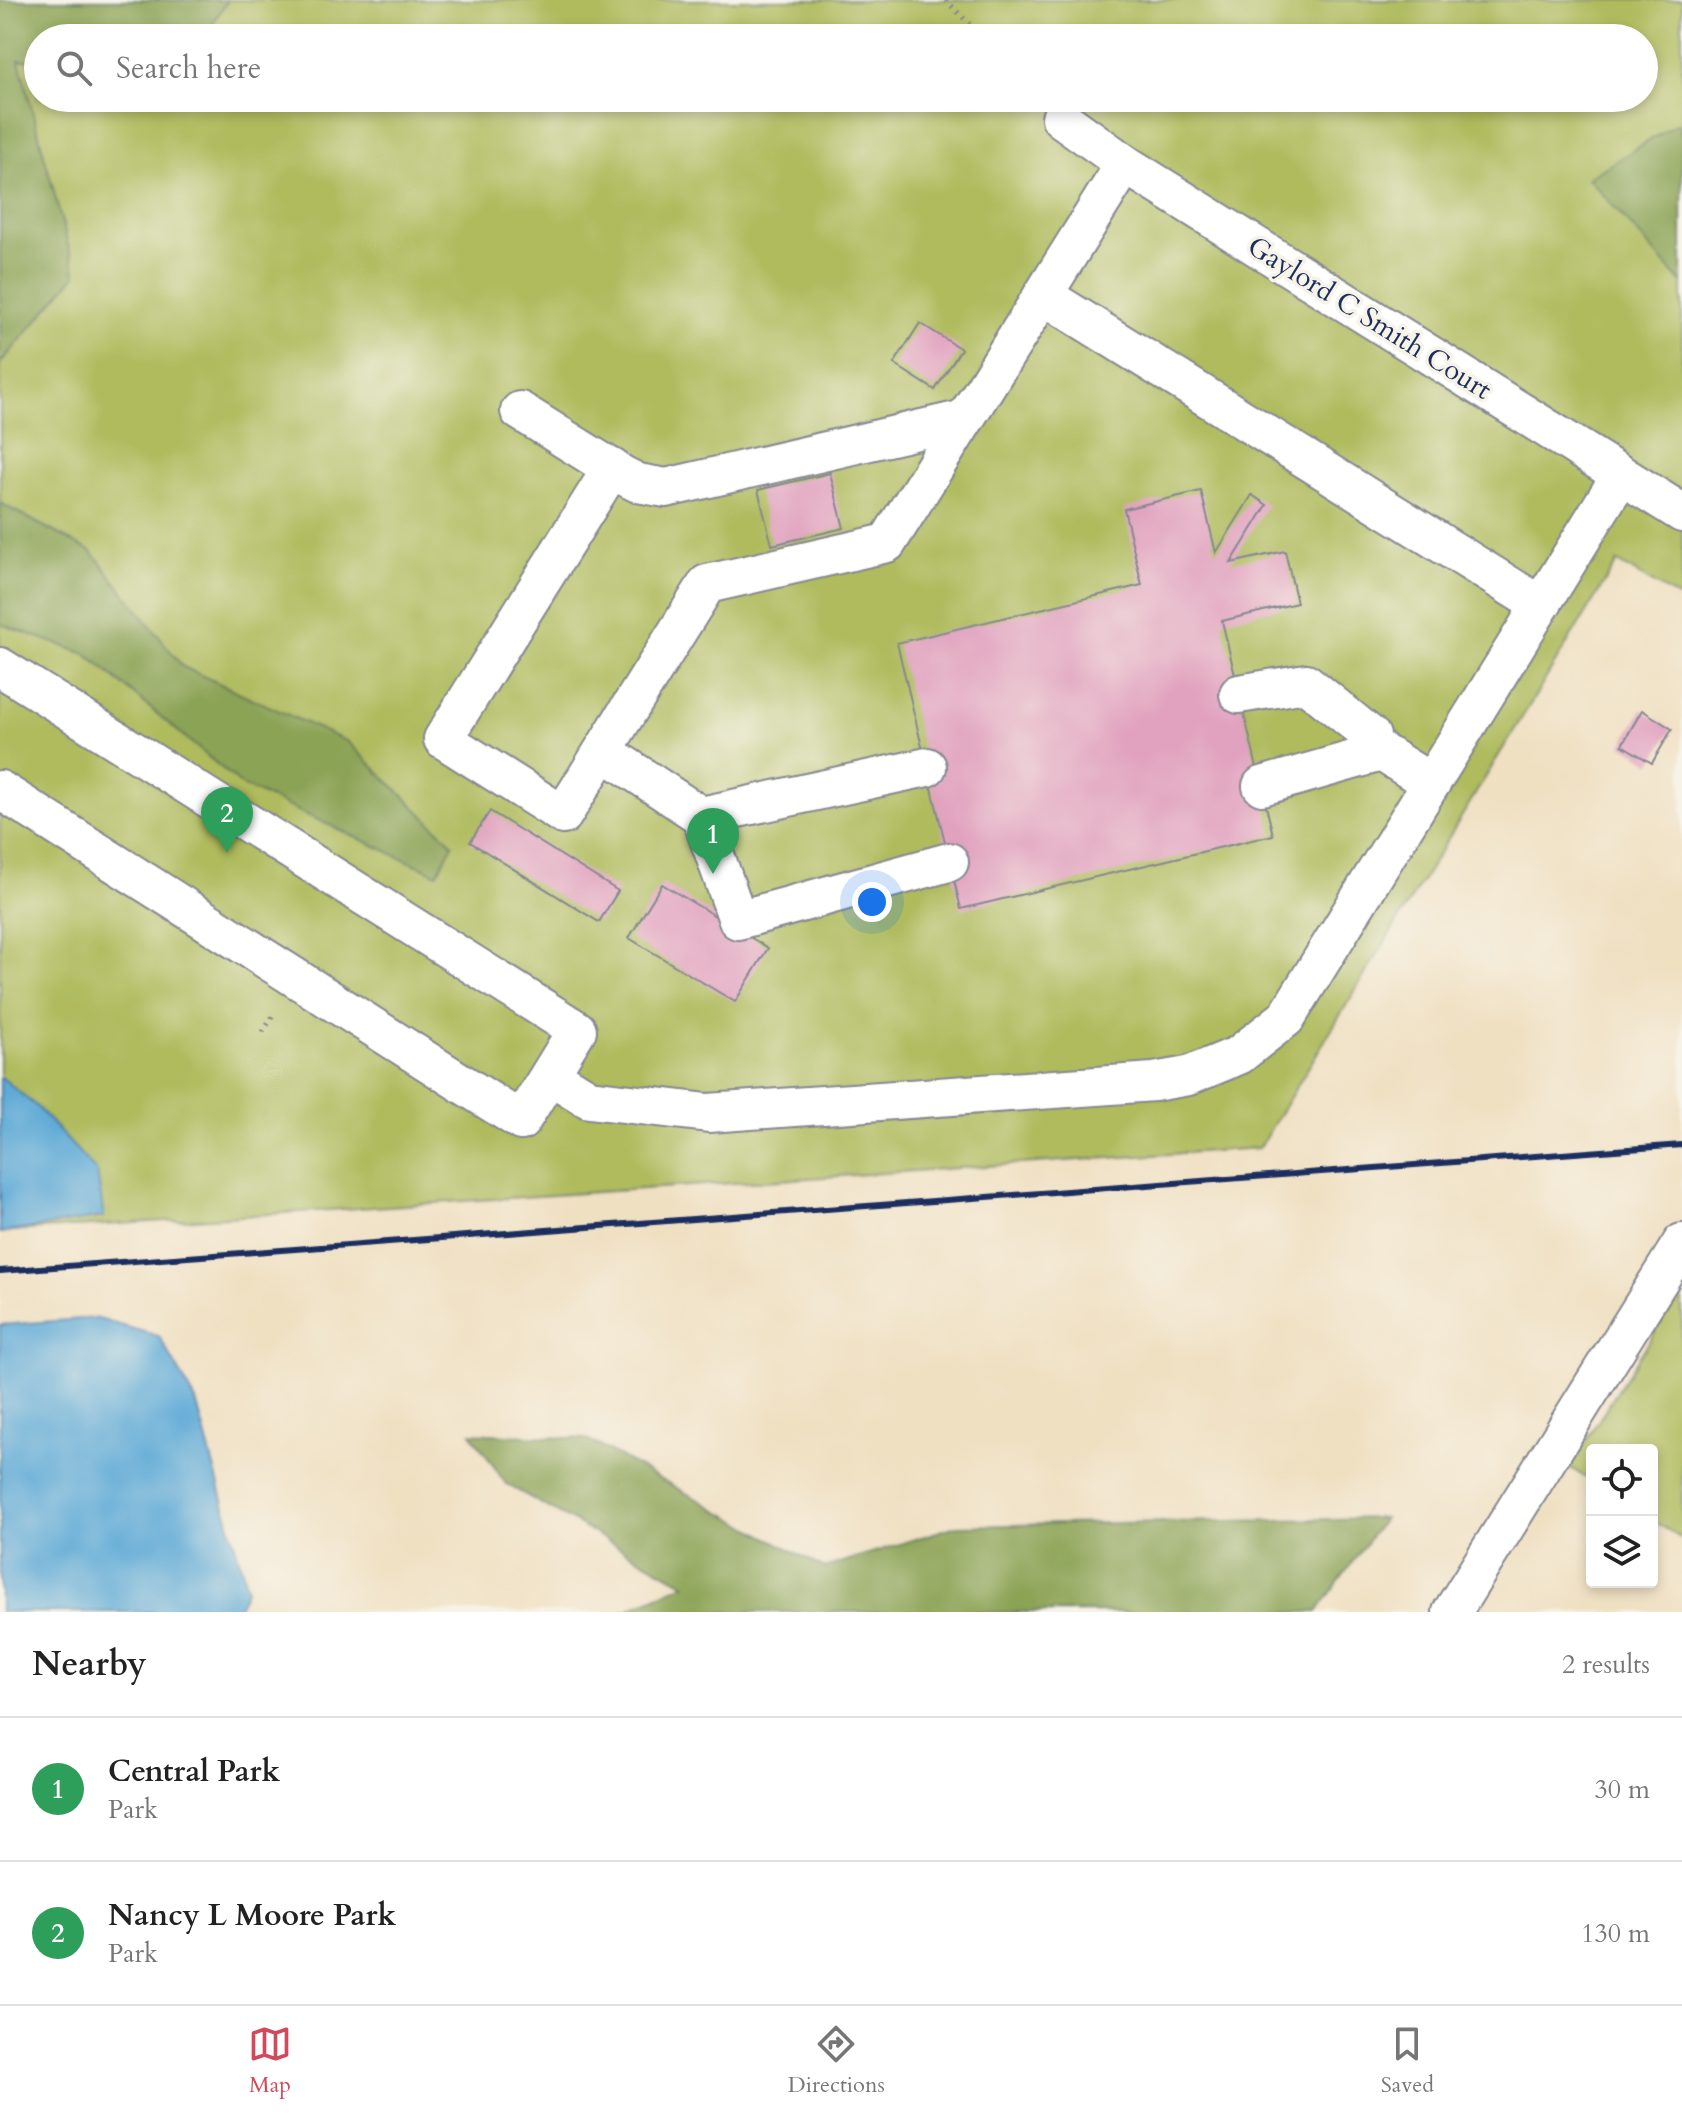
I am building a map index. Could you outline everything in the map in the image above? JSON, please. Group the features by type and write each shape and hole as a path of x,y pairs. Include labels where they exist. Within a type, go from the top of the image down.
{"street":[{"name":"Gaylord C Smith Court","path":"1061,118 1125,164 1682,513"},
{"path":"612,468 443,739 563,815 707,584 887,543 1125,164"},
{"path":"1043,295 1540,605"},
{"path":"520,411 638,483 666,488 965,419"},
{"path":"550,1075 589,1099 708,1113 1154,1082 1188,1076 1239,1055 1286,1018 1621,475"},
{"path":"0,667 577,1030 521,1121 0,790"},
{"path":"1239,694 1306,683 1371,736 1374,754 1262,786"},
{"path":"1372,746 1431,783"},
{"path":"603,751 701,816 738,920 949,862"},
{"path":"701,816 927,767"},
{"path":"1452,1612 1682,1243"}],"path":[{"path":"946,0 969,24"},
{"path":"263,1032 274,1014"}],"green space":[{"path":"0,0 1682,0 1682,600 1617,562 1259,1148 0,1232"},
{"path":"0,0 228,0 212,24 24,24 24,60 19,60 24,79 24,112 33,112 76,275 0,364"},
{"path":"1678,123 1682,136 1682,283 1588,178"},
{"path":"0,503 92,552 183,667 348,742 453,844 437,874 243,786 86,654 0,624"},
{"path":"1682,1290 1682,1539 1658,1524 1658,1444 1586,1444 1586,1478 1569,1467"},
{"path":"471,1433 587,1439 824,1568 956,1526 1384,1518 1317,1612 622,1612 685,1584 506,1484"}],"water":[{"path":"0,1076 37,1107 97,1172 104,1217 0,1233"},
{"path":"95,1318 159,1336 196,1401 247,1588 236,1612 0,1612 0,1325"}],"building":[{"path":"920,323 961,349 935,390 894,364"},
{"path":"830,473 844,528 772,545 758,490"},
{"path":"1201,491 1216,553 1252,495 1267,505 1231,563 1285,551 1297,603 1222,621 1273,835 961,909 897,643 1142,585 1124,509"},
{"path":"1642,710 1672,729 1652,763 1622,745"},
{"path":"490,811 618,891 599,922 470,842"},
{"path":"662,884 768,948 735,1002 629,938"}],"railway":[{"path":"0,1271 1682,1145"}],"place":[{"name":"Nancy L Moore Park","path":"227,853"},
{"name":"Central Park","path":"713,874"}]}
